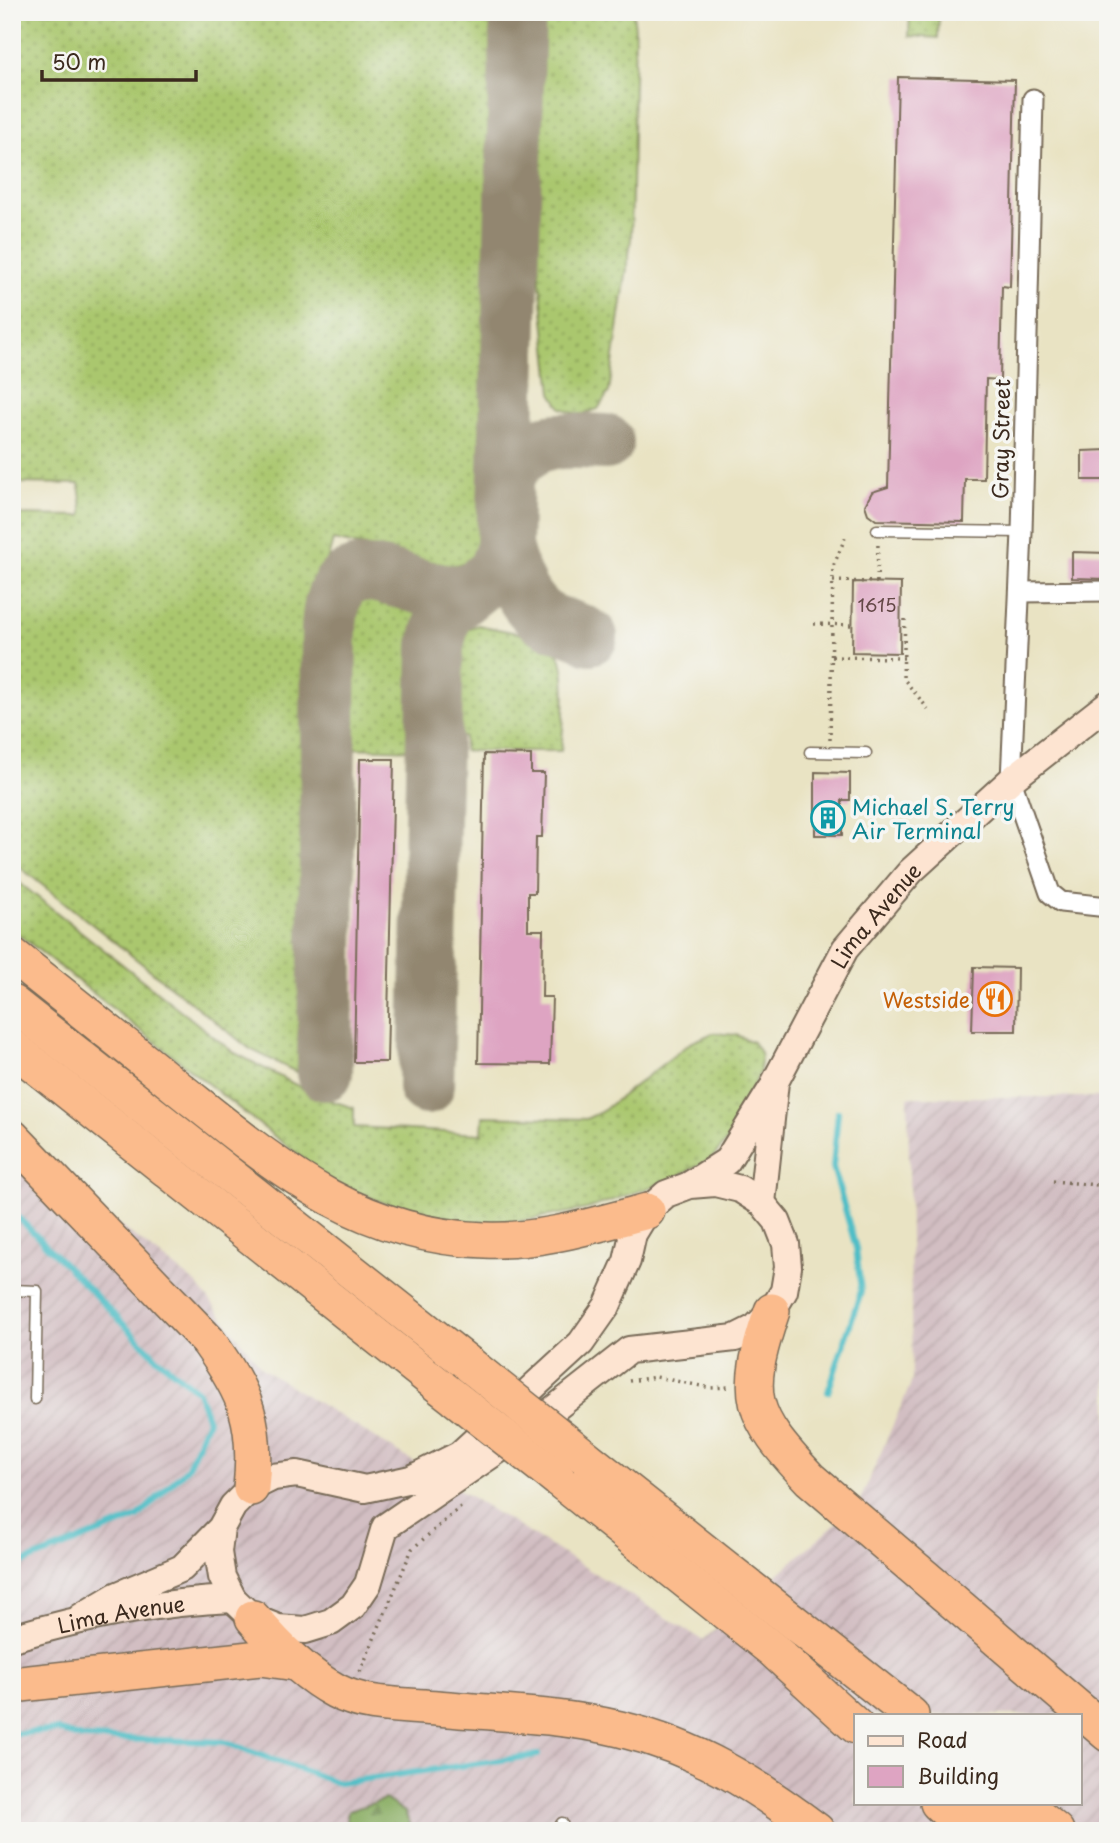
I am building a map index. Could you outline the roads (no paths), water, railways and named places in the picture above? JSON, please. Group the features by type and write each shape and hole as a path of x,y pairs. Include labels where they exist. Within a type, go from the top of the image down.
{"highway":[{"path":"12,955 248,1143 305,1185 342,1206 393,1225 444,1237 487,1240 534,1238 647,1211"},
{"path":"12,1003 910,1714"},
{"path":"12,1048 773,1650 854,1725"},
{"path":"12,1137 208,1341 232,1374 250,1413 254,1458 251,1488"},
{"path":"772,1311 758,1352 754,1379 760,1420 773,1440 810,1479 1108,1734"},
{"path":"243,1608 296,1663 337,1692 372,1703 620,1729 688,1750 757,1786 817,1831"},
{"path":"773,1650 829,1686 864,1714"},
{"path":"12,1685 260,1658 296,1663"},
{"path":"939,1804 968,1831"},
{"path":"975,1804 1009,1831"},
{"path":"1022,1804 1056,1831"}],"main road":[{"name":"Lima Avenue","path":"762,1203 775,1082 845,949 911,871 1011,780 1108,704"},
{"path":"81,1617 116,1596 182,1567 221,1528 233,1506 251,1488 273,1477 298,1474 365,1489 411,1479 459,1455 581,1343 607,1306 627,1261 633,1234 647,1211 666,1194 690,1185 727,1161 775,1082"},
{"path":"690,1185 715,1183 740,1189 762,1203 777,1221 786,1244 788,1267 783,1291 772,1311"},
{"name":"Lima Avenue","path":"12,1638 81,1617 170,1601 243,1608 278,1628 305,1630 331,1622 353,1606 368,1584 385,1527 526,1431 629,1350 734,1338 755,1328 772,1311"},
{"path":"221,1528 218,1552 222,1577 243,1608"}],"street":[{"name":"Gray Street","path":"1011,780 1022,533 1033,99"},
{"path":"1020,592 1108,592"},
{"path":"1011,780 1050,893 1061,902 1108,907"}],"lane":[{"path":"877,530 1022,533"},
{"path":"810,752 866,753"},
{"path":"12,1290 37,1291 36,1399"},
{"path":"556,1831 562,1823 563,1831"}],"waterway":[{"path":"828,1392 861,1291 856,1248 833,1167 838,1112"},
{"path":"12,1211 157,1358 198,1392 208,1420 188,1467 138,1517 12,1567"},
{"path":"12,1734 57,1730 82,1738 224,1742 338,1783 538,1755"}],"place":[{"name":"Michael S. Terry Air Terminal","path":"828,818"},
{"name":"Westside","path":"995,999"}]}
